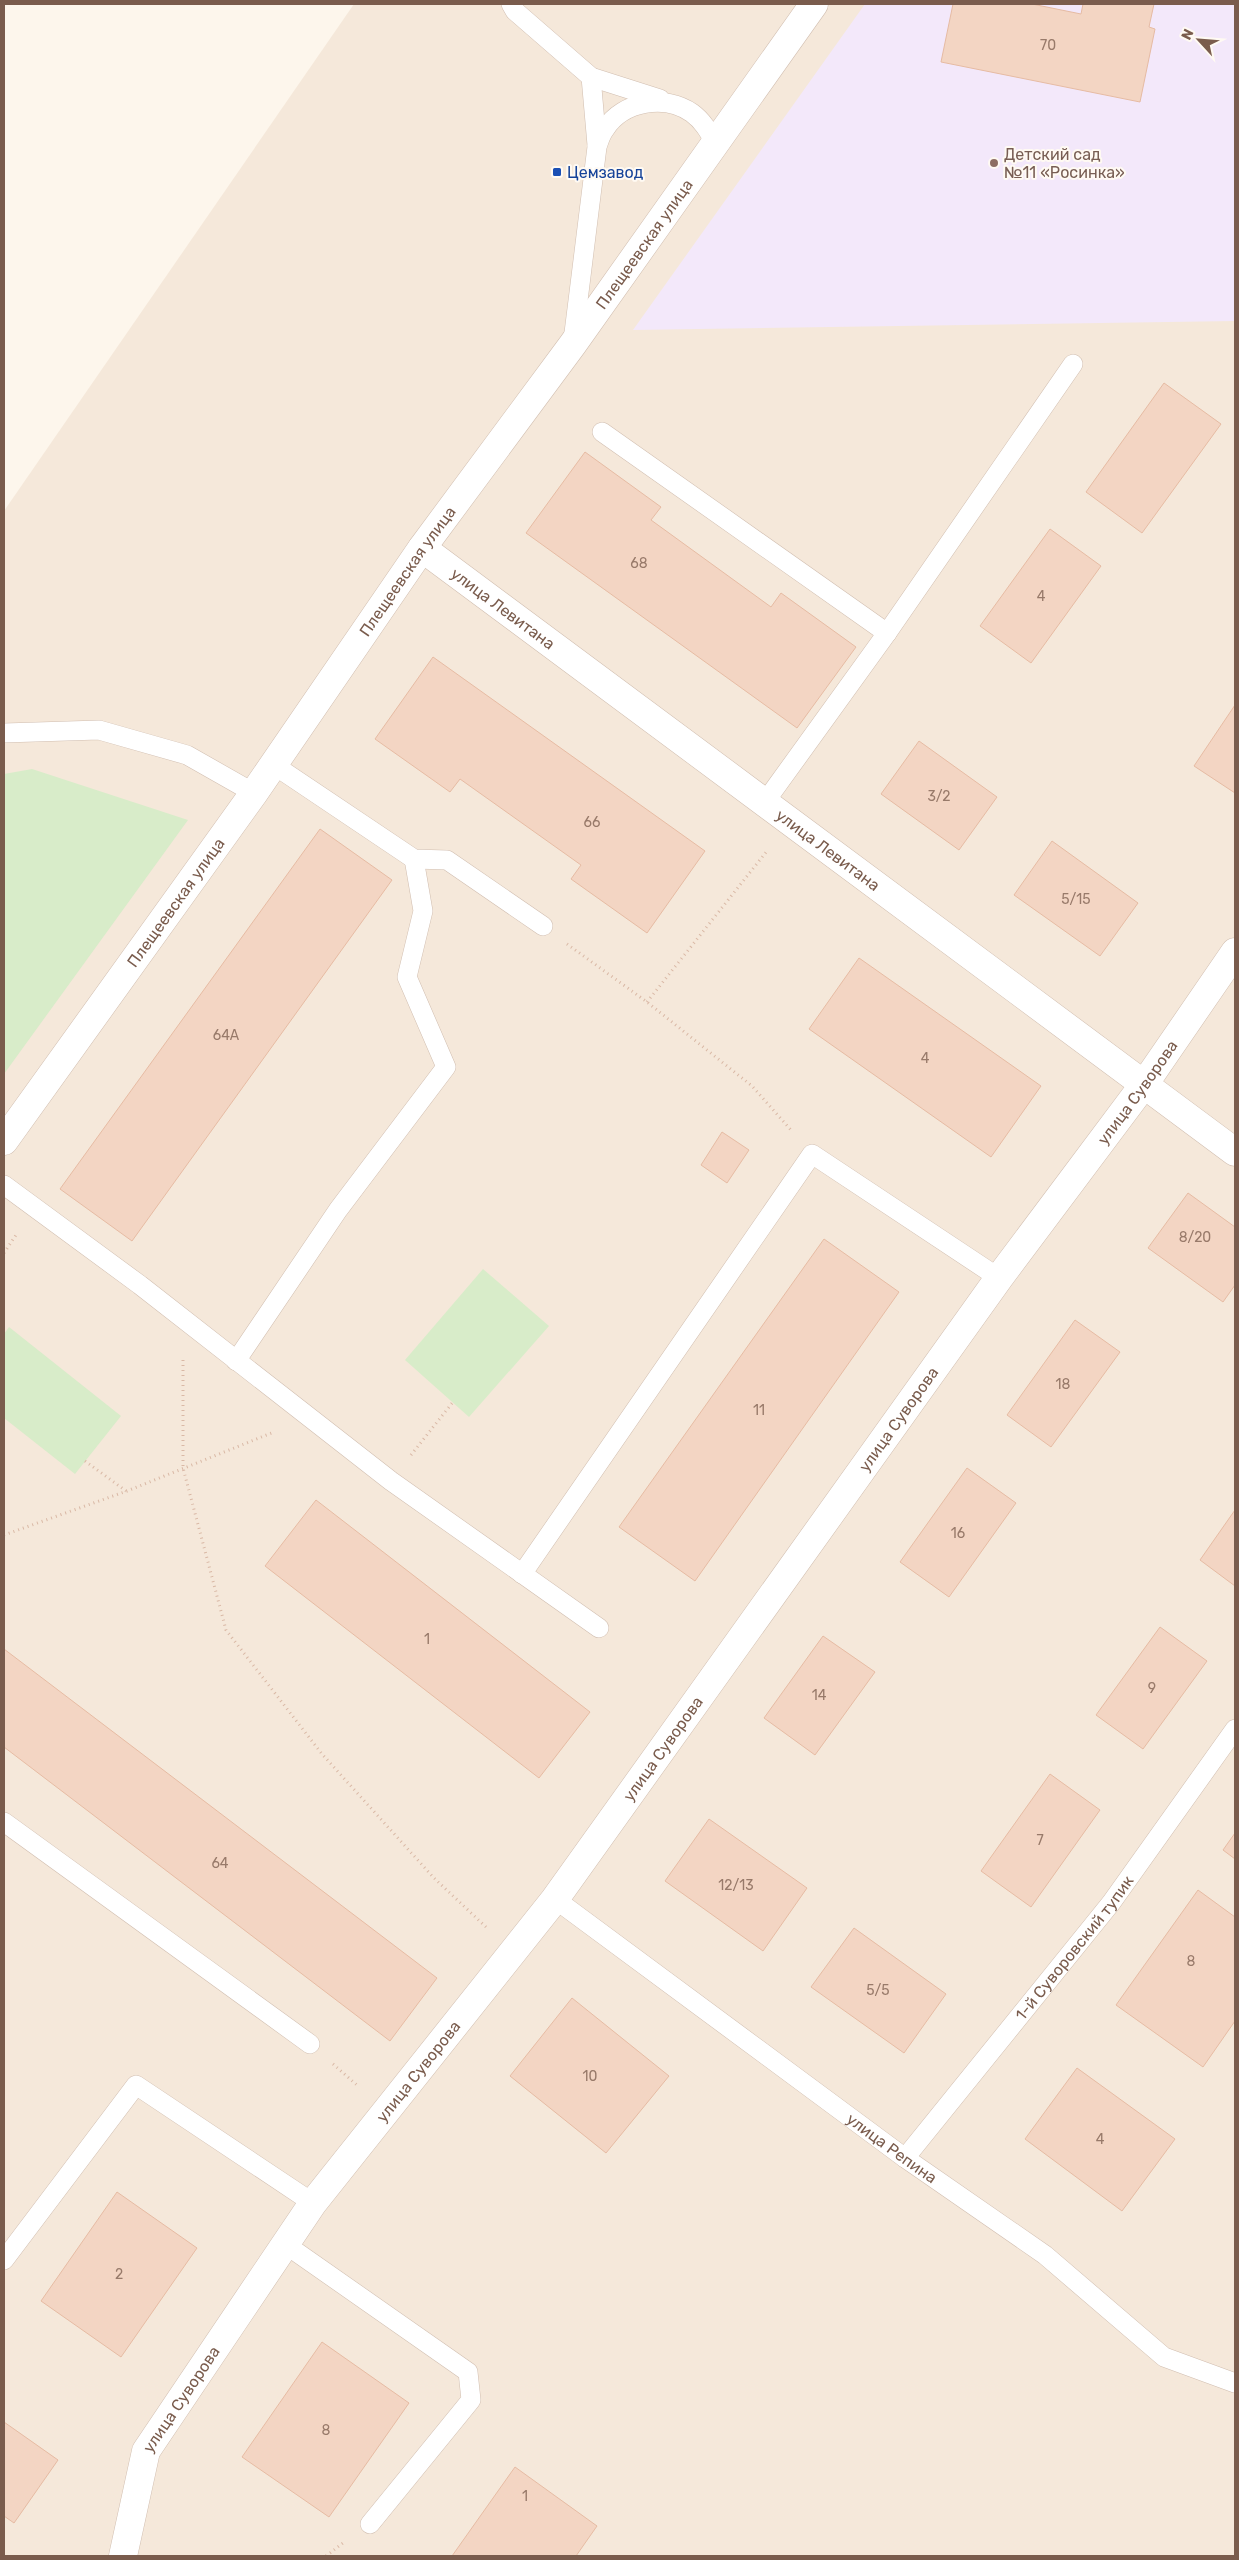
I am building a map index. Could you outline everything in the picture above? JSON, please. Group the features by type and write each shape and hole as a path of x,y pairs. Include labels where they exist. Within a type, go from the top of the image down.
{"street":[{"name":"Плещеевская улица","path":"4,1141 274,765 422,548 572,344 814,4"},
{"name":"улица Левитана","path":"422,548 1145,1083 1235,1152"},
{"name":"улица Суворова","path":"123,2556 146,2452 313,2203 555,1898 999,1278 1145,1083 1235,952"}],"lane":[{"path":"511,4 515,10 591,77 674,104 691,112 706,126 716,144"},
{"path":"572,344 597,147 591,77"},
{"path":"597,147 605,129 618,115 636,106 654,102 674,104"},
{"path":"765,802 887,633 1073,364"},
{"path":"602,432 887,633"},
{"path":"4,733 99,730 187,755 254,793"},
{"path":"274,765 414,859 447,860 543,926"},
{"path":"236,1361 338,1210 446,1067 407,977 422,911 414,859"},
{"path":"522,1574 812,1154 999,1278"},
{"path":"4,1185 140,1285 391,1481 599,1628"},
{"name":"1-й Суворовский тупик","path":"905,2158 1111,1903 1235,1729"},
{"path":"4,1822 310,2044"},
{"name":"улица Репина","path":"555,1898 905,2158 1045,2255 1164,2357 1235,2383"},
{"path":"4,2260 136,2085 313,2203"},
{"path":"285,2244 468,2372 471,2400 370,2524"}],"path":[{"path":"647,1002 790,821"},
{"path":"543,926 647,1002 752,1086 812,1154"},
{"path":"183,1350 183,1468 226,1630 322,1754 434,1878 512,1951"},
{"path":"391,1481 452,1402"},
{"path":"4,1535 127,1491 291,1425 304,1414"},
{"path":"85,1460 127,1491"},
{"path":"310,2044 386,2110"}],"shaded area":[{"path":"354,4 1235,4 1235,2556 4,2556 4,511"},
{"name":"Детский сад №11 «Росинка»","path":"865,4 1235,4 1235,321 633,330"}],"green space":[{"path":"32,769 188,820 4,1074 4,774"},
{"path":"483,1269 549,1326 469,1417 405,1360"},
{"path":"9,1327 121,1416 75,1474 4,1418 4,1334"}],"building":[{"path":"953,4 1032,4 1081,14 1083,4 1154,4 1149,27 1155,29 1140,102 941,62"},
{"path":"1164,383 1221,424 1142,533 1086,492"},
{"path":"585,452 661,507 651,520 771,607 781,593 856,647 797,728 526,533"},
{"path":"1050,529 1101,566 1031,663 980,626"},
{"path":"433,657 705,851 647,933 571,879 581,865 460,779 450,792 375,739"},
{"path":"1235,705 1235,793 1194,766"},
{"path":"919,741 997,797 959,850 881,794"},
{"path":"320,829 392,880 132,1241 60,1189"},
{"path":"1052,841 1138,903 1100,956 1014,895"},
{"path":"859,958 1041,1086 991,1157 809,1029"},
{"path":"722,1132 749,1150 727,1183 701,1165"},
{"path":"1188,1193 1235,1227 1235,1285 1223,1302 1148,1248"},
{"path":"824,1239 899,1292 695,1581 619,1527"},
{"path":"1075,1320 1120,1352 1051,1447 1007,1415"},
{"path":"967,1468 1016,1503 949,1597 900,1562"},
{"path":"316,1500 590,1712 539,1778 265,1566"},
{"path":"1235,1510 1235,1586 1200,1560"},
{"path":"1160,1627 1207,1661 1143,1749 1096,1715"},
{"path":"823,1636 875,1672 815,1755 764,1718"},
{"path":"4,1649 437,1978 390,2041 4,1747"},
{"path":"1050,1774 1100,1810 1031,1907 981,1871"},
{"path":"709,1819 807,1888 763,1951 665,1881"},
{"path":"1235,1833 1235,1859 1223,1850"},
{"path":"1198,1890 1235,1917 1235,2021 1203,2067 1116,2005"},
{"path":"854,1928 946,1994 904,2053 811,1987"},
{"path":"572,1998 669,2076 606,2153 510,2076"},
{"path":"1077,2068 1175,2139 1122,2211 1025,2139"},
{"path":"117,2192 197,2248 121,2357 41,2301"},
{"path":"322,2342 409,2403 329,2517 242,2457"},
{"path":"4,2422 58,2460 14,2523 4,2516"},
{"path":"515,2467 597,2526 576,2556 452,2556"}],"place":[{"name":"Детский сад №11 «Росинка»","path":"994,163"},
{"name":"Цемзавод","path":"557,172"}]}
